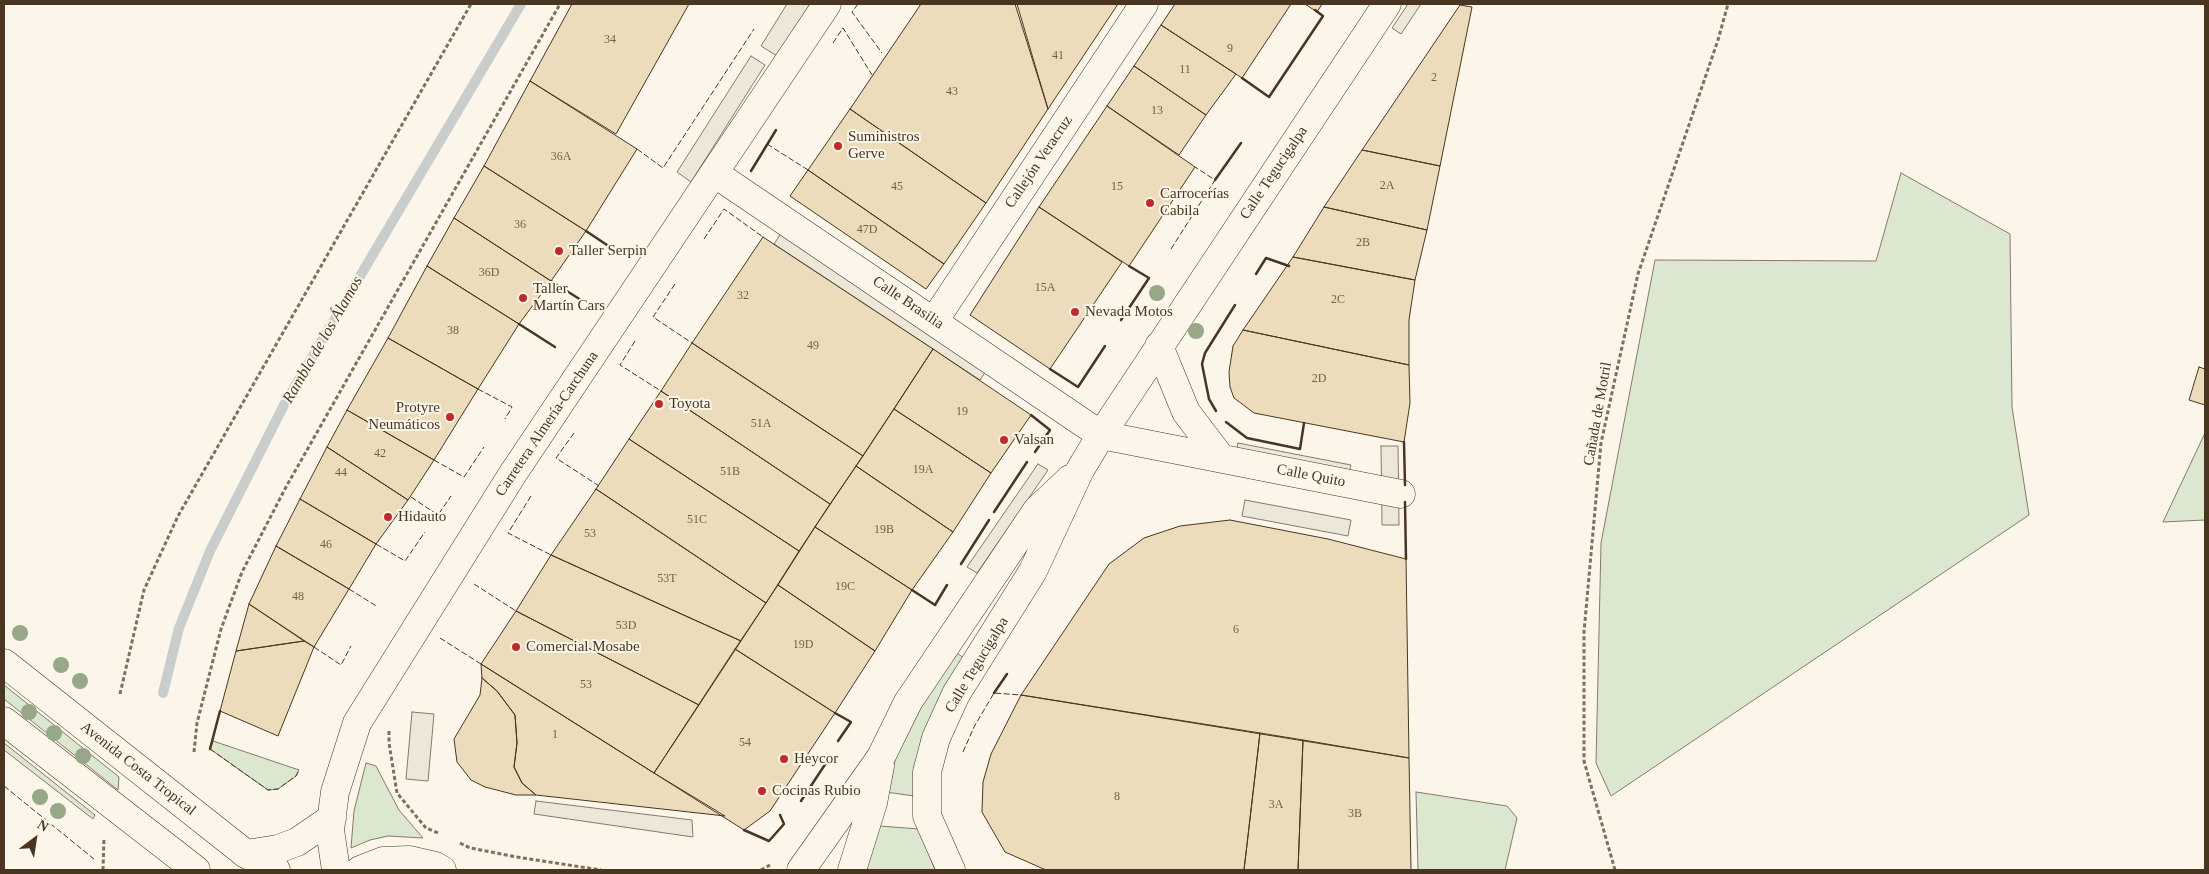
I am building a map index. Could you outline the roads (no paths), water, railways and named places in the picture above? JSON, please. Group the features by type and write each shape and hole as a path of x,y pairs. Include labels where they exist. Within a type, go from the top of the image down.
{"street":[{"name":"Carretera Almería-Carchuna","path":"336,870 330,830 335,792 357,724 512,475 827,4"},
{"name":"Callejón Veracruz","path":"934,321 1144,4"},
{"name":"Calle Tegucigalpa","path":"951,870 927,816 928,772 936,738 956,694 1034,571 1080,470 1101,435 1387,4"},
{"name":"Calle Brasilia","path":"714,172 1101,435"},
{"path":"1159,346 1186,412 1221,458"},
{"name":"Calle Quito","path":"1101,435 1401,494"},
{"name":"Calle Tegucigalpa","path":"802,870 882,757 908,702 1037,510 1080,470"},
{"name":"Avenida Costa Tropical","path":"4,663 246,854 276,870"},
{"path":"4,721 188,864"},
{"name":"Calle Tegucigalpa","path":"852,870 872,803 882,757"},
{"path":"246,854 297,842 332,818"},
{"path":"360,870 383,861 409,860 435,866 442,870"}],"waterway":[{"name":"Rambla de los Álamos","path":"163,693 179,628 210,551 285,403 521,4"}],"place":[{"name":"Suministros Gerve","path":"838,146"},
{"name":"Carrocerías Cabila","path":"1150,203"},
{"name":"Taller Serpin","path":"559,251"},
{"name":"Taller Martín Cars","path":"523,298"},
{"name":"Nevada Motos","path":"1075,312"},
{"name":"Toyota","path":"659,404"},
{"name":"Protyre Neumáticos","path":"450,417"},
{"name":"Valsan","path":"1004,440"},
{"name":"Hidauto","path":"388,517"},
{"name":"Comercial Mosabe","path":"516,647"},
{"name":"Heycor","path":"784,759"},
{"name":"Cocinas Rubio","path":"762,791"}]}
